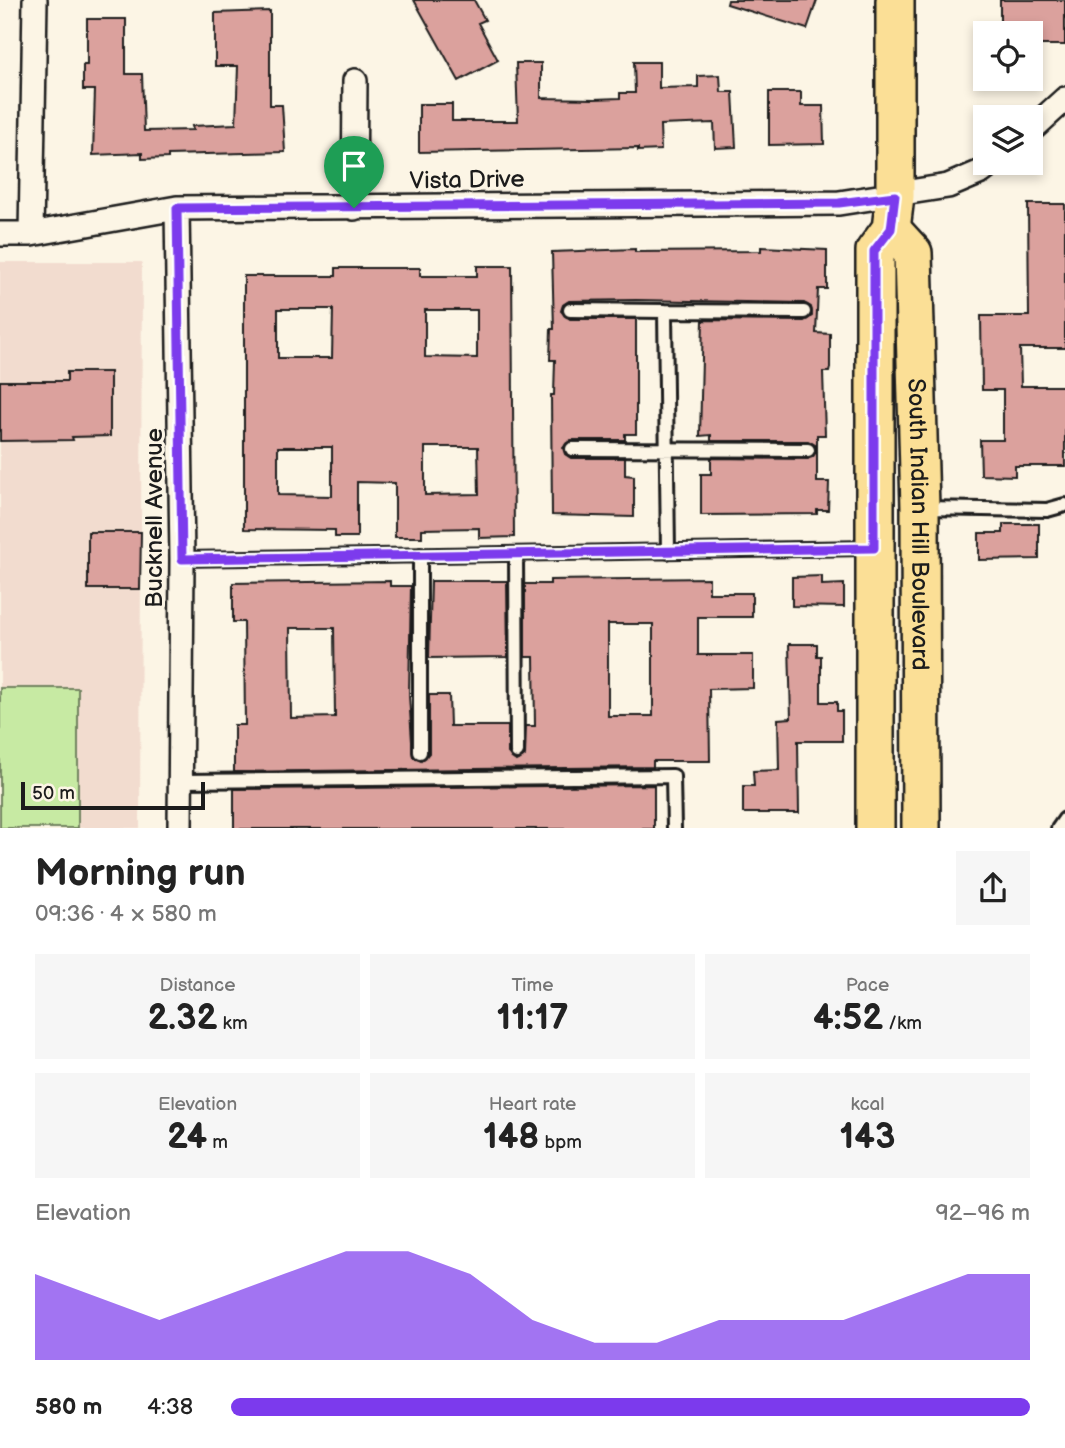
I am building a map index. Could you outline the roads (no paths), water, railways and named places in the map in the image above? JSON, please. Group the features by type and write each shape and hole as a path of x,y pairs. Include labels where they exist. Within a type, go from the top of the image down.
{"main road":[{"path":"893,213 895,0"},
{"name":"South Indian Hill Boulevard","path":"893,213 913,253 920,508 921,828"},
{"name":"South Indian Hill Boulevard","path":"875,828 874,251 893,213"}],"street":[{"path":"31,233 35,0"},
{"path":"354,208 355,81"},
{"path":"1043,119 1065,99"},
{"name":"Vista Drive","path":"0,234 31,233 177,208 839,203 893,213 974,175"},
{"name":"Bucknell Avenue","path":"177,208 182,559 180,828"}],"lane":[{"path":"570,310 804,312"},
{"path":"665,311 668,552"},
{"path":"572,449 808,450"},
{"path":"920,508 1047,510 1065,505"},
{"path":"182,559 874,548"},
{"path":"516,554 517,752"},
{"path":"420,555 420,752"},
{"path":"181,781 673,776 674,828"},
{"path":"1058,828 1065,819"}]}
